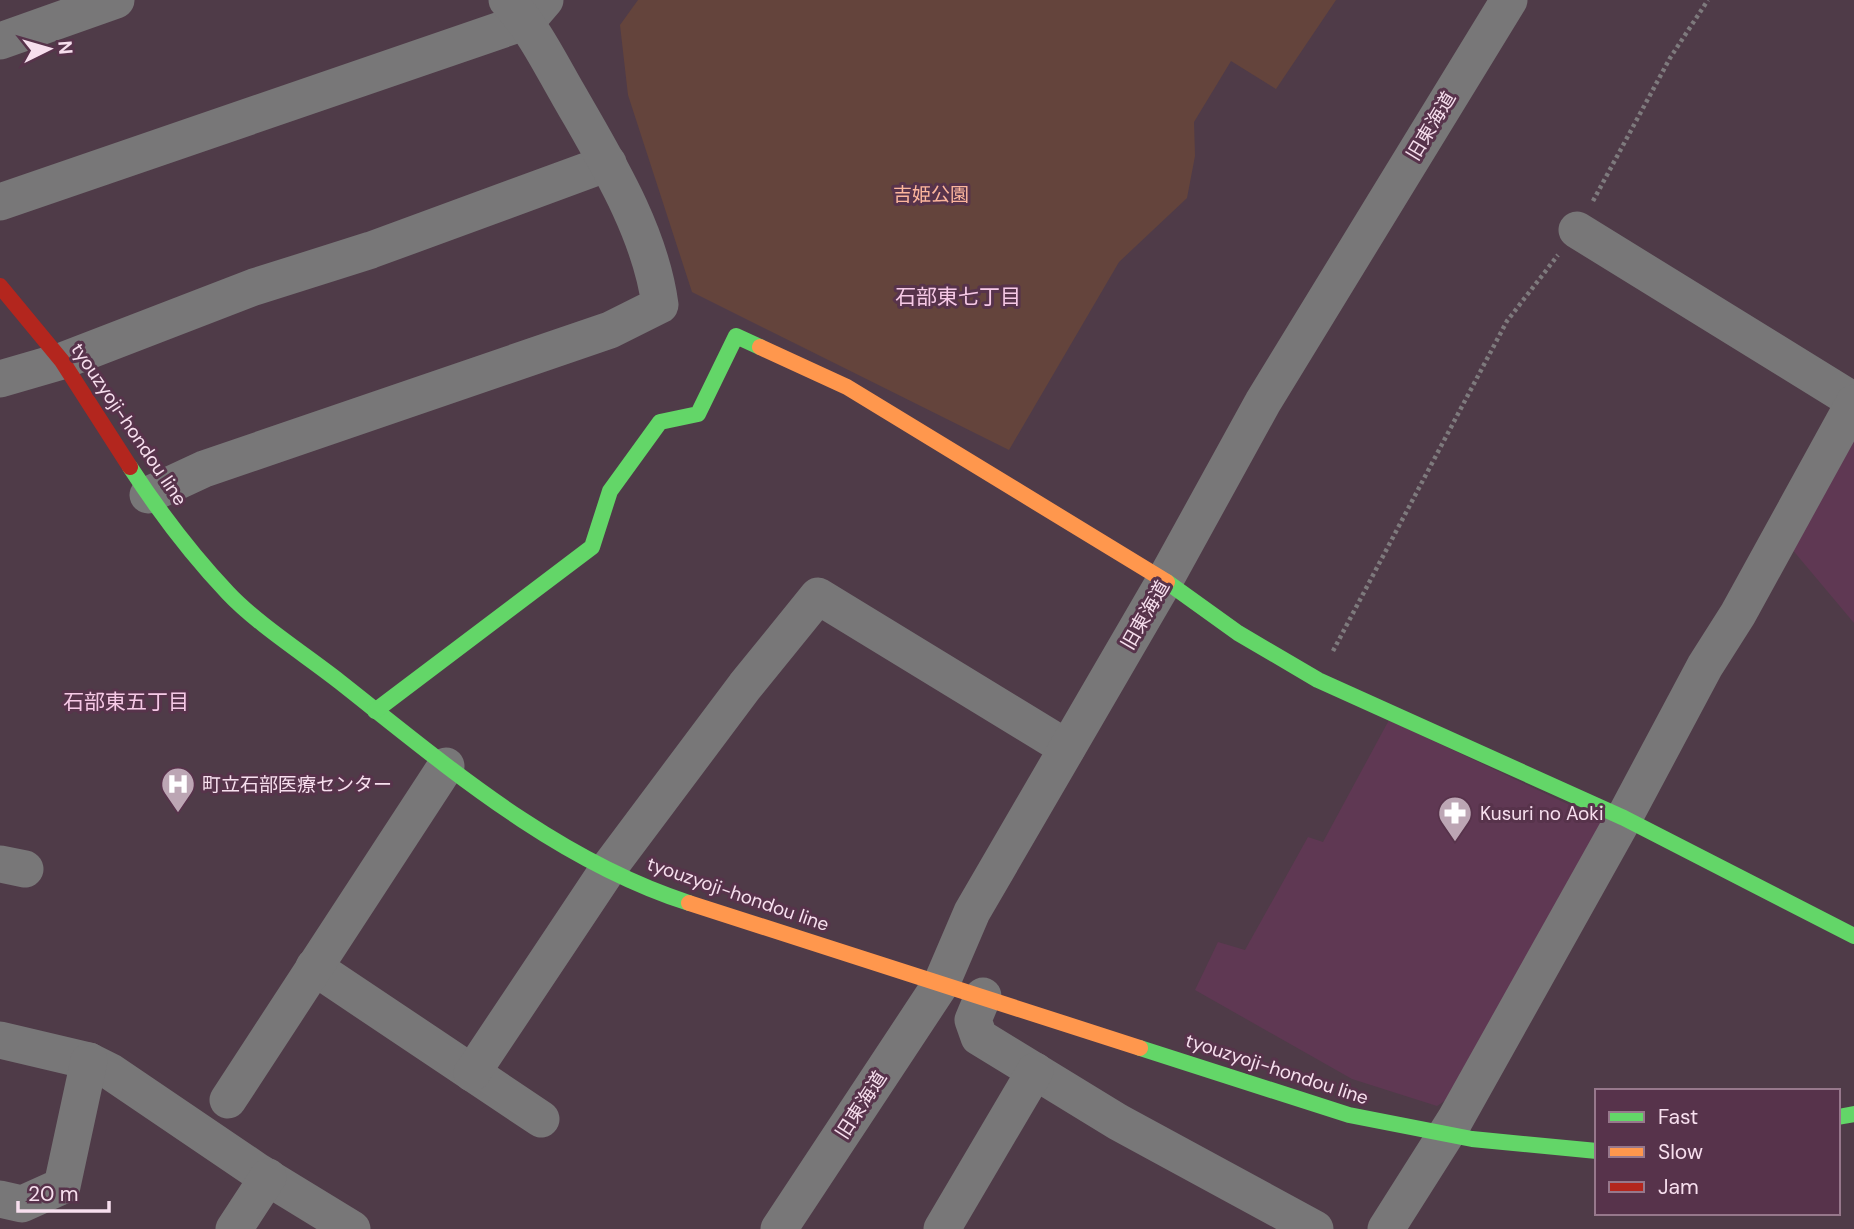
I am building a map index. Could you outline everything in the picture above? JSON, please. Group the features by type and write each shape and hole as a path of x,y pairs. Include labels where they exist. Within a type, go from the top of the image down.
{"main road":[{"name":"tyouzyoji-hondou line","path":"0,286 62,361 148,495 229,594 446,766 546,838 656,892 1349,1115 1445,1137 1558,1150 1595,1151"},
{"path":"375,711 592,547 610,491 660,422 698,414 736,336 847,387 1165,580 1238,633 1318,680 1624,818 1854,936"}],"street":[{"path":"0,41 116,0"},
{"name":"旧東海道","path":"779,1229 942,982 972,912 1165,580 1263,402 1509,0"},
{"path":"0,202 526,7 608,163 656,273 660,305 610,330 204,469 148,495"},
{"path":"0,379 62,361 254,287 371,250 608,163"},
{"path":"1386,1229 1445,1137 1854,402 1577,230"},
{"path":"472,1073 608,869 745,686 818,596 1067,748"},
{"path":"228,1100 446,766"},
{"path":"314,967 541,1119"},
{"path":"983,996 973,1020 979,1037 1118,1122 1315,1229"},
{"path":"0,1040 89,1060 352,1229"},
{"path":"0,1199 22,1204 62,1186 89,1060"},
{"path":"942,1229 1035,1071"},
{"path":"234,1229 268,1177"}],"path":[{"path":"1318,680 1507,321 1577,230 1670,58 1708,0"}],"shaded area":[{"path":"1854,437 1854,623 1791,548"},
{"path":"1389,720 1610,824 1455,1094 1437,1106 1352,1079 1195,990 1218,942 1245,950 1308,837 1323,842"}],"green space":[{"name":"吉姫公園","path":"638,0 1336,0 1276,89 1231,61 1194,122 1195,156 1187,198 1119,262 1009,450 692,292 628,95 620,25"}],"traffic: fast":[{"path":"375,711 592,547 610,491 660,422 698,414 736,336 760,347"},
{"path":"130,467 201,563 239,604 267,627 505,809 594,862 640,885 689,903"},
{"path":"1167,582 1238,633 1318,680 1624,818 1854,936"},
{"path":"1140,1048 1349,1115 1472,1139 1595,1151"},
{"path":"1840,1117 1854,1114"}],"traffic: slow":[{"path":"760,347 847,387 1167,582"},
{"path":"689,903 1140,1048"}],"traffic: jam":[{"path":"0,286 62,361 130,467"}],"place":[{"name":"町立石部医療センター","path":"178,814"},
{"name":"Kusuri no Aoki","path":"1455,843"}],"district":[{"name":"石部東七丁目","path":"958,297"},
{"name":"石部東五丁目","path":"126,702"}]}
